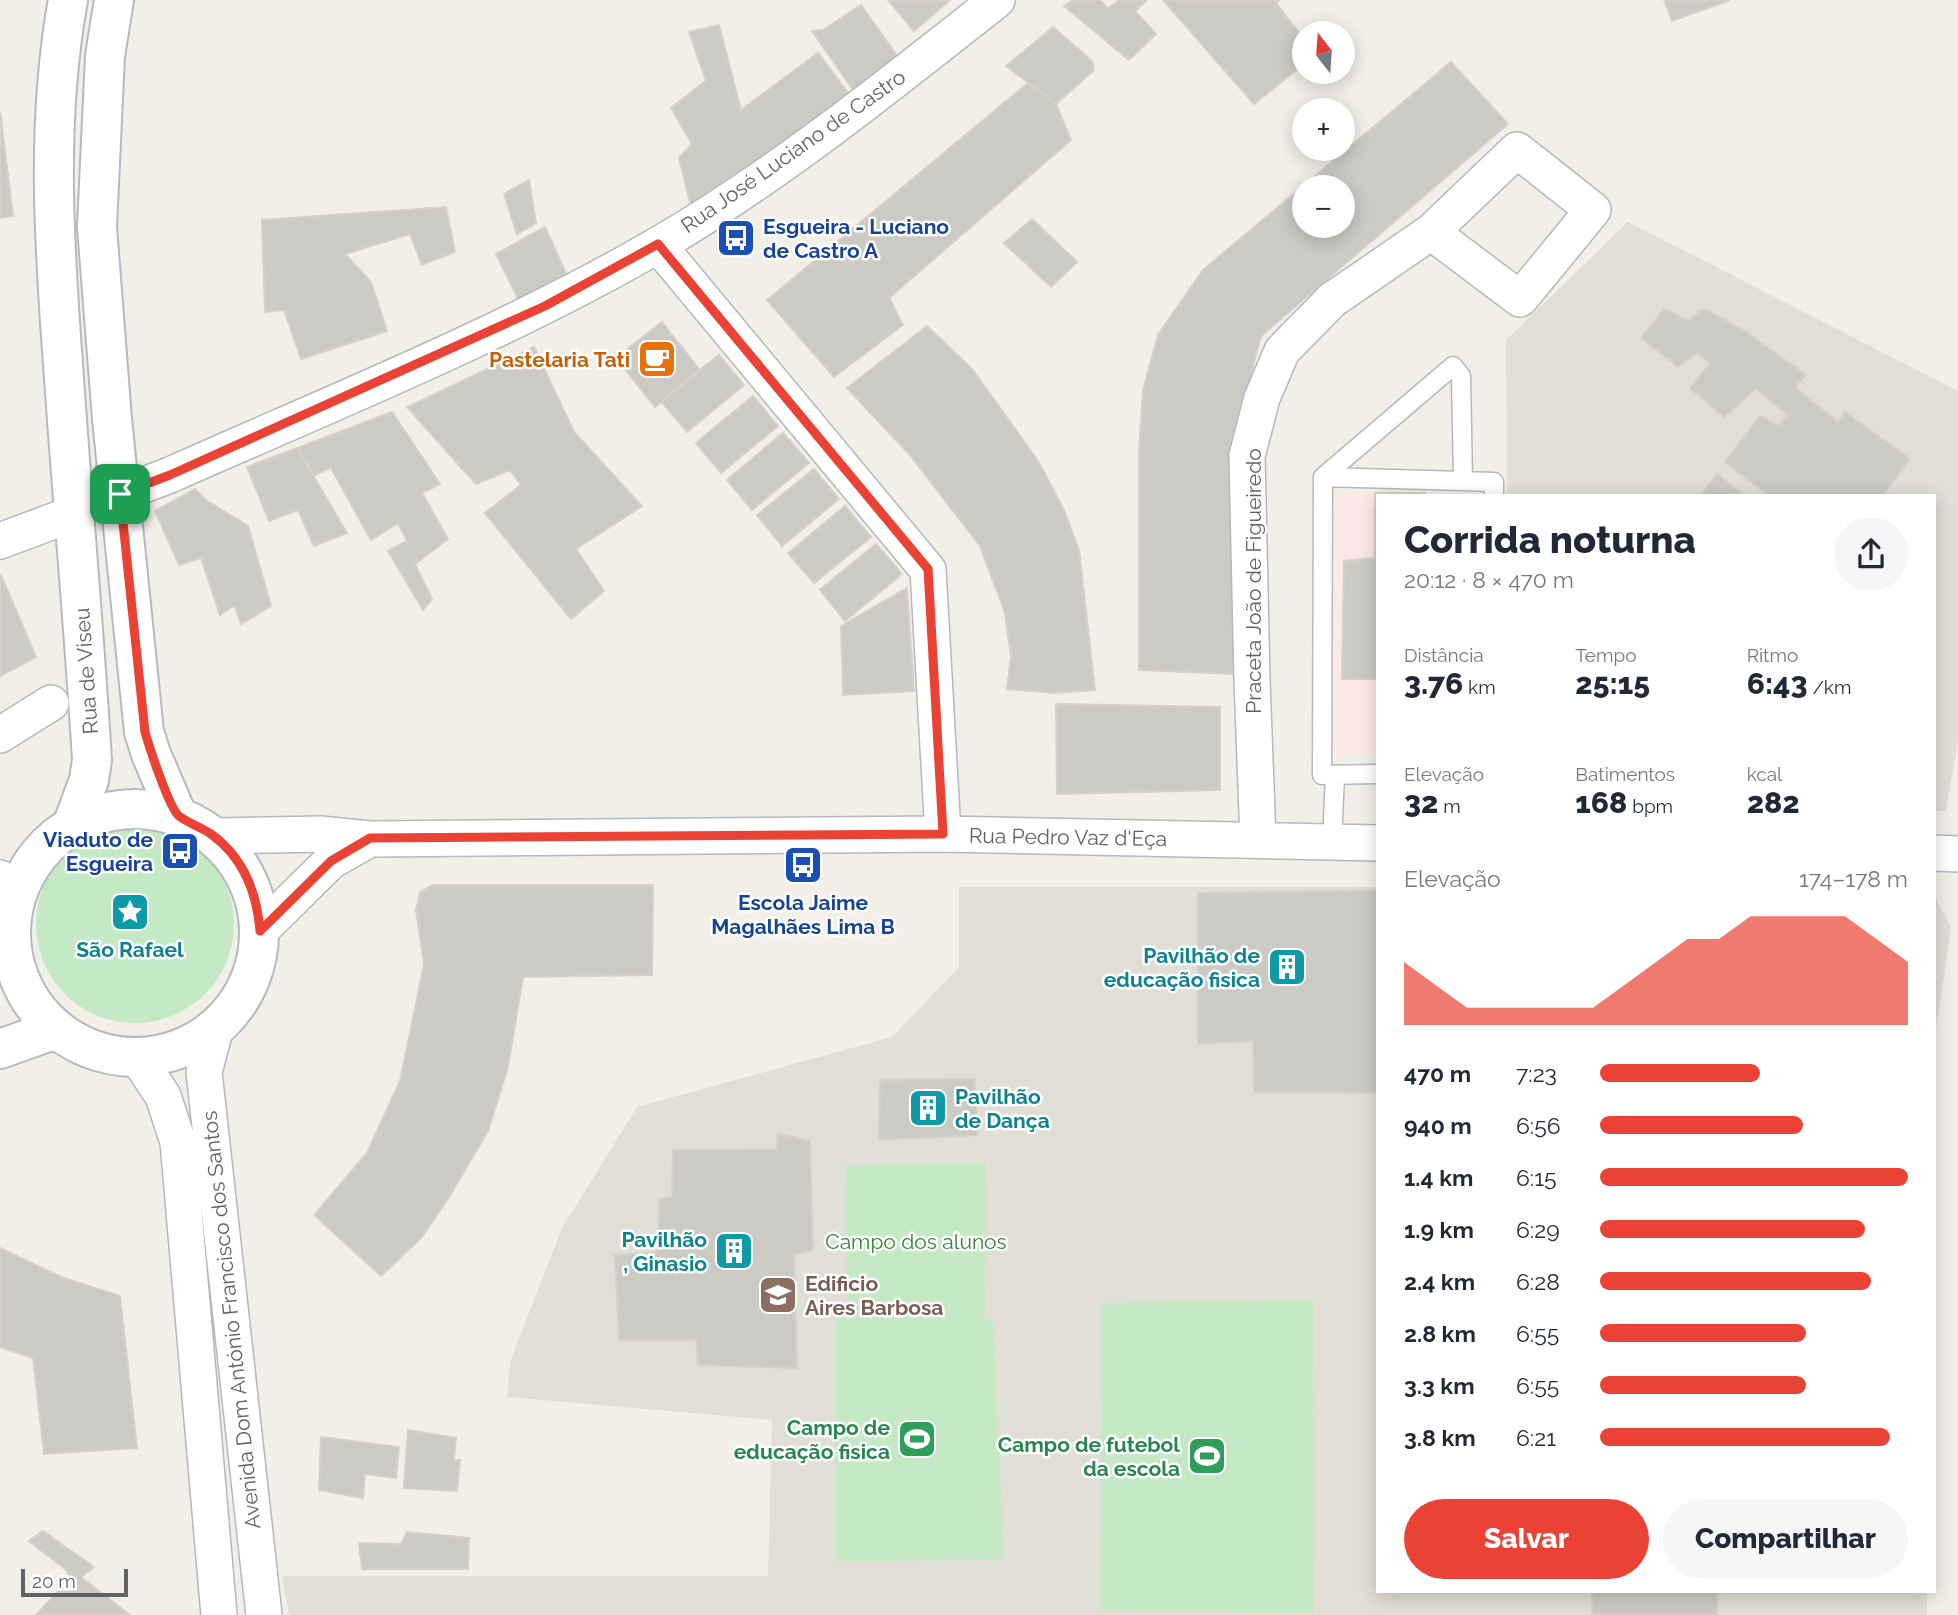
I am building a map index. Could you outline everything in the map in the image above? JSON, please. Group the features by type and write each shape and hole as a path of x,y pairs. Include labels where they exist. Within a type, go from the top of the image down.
{"main road":[{"name":"Rua de Viseu","path":"68,0 58,55 53,230 92,760 89,780 72,826"},
{"path":"114,0 104,56 97,227 120,494 145,732 151,754 177,815"},
{"name":"Rua de Viseu","path":"123,809 156,810 177,815 215,836 243,869 258,910 259,953 244,994 232,1012 216,1027 179,1049 136,1057 93,1050 56,1029 27,996 9,987 12,913 9,885 39,854 72,826 91,816 123,809"},
{"path":"0,1049 56,1029"}],"street":[{"name":"Rua José Luciano de Castro","path":"120,494 206,459 545,306 658,244 834,126 997,0"},
{"name":"Praceta João de Figueiredo","path":"1258,840 1247,456 1262,398 1282,351 1332,300 1431,232 1517,150 1593,210 1520,299 1431,232"},
{"name":"Rua Pedro Vaz d'Eça","path":"658,244 928,569 943,834 1376,843"},
{"path":"0,541 72,514"},
{"name":"Rua de Viseu","path":"0,735 51,704"},
{"path":"215,836 320,834 370,838 943,834"},
{"path":"260,931 331,861 370,838"},
{"path":"1936,853 1958,854"},
{"name":"Avenida Dom António Francisco dos Santos","path":"216,1027 204,1072 264,1615"},
{"name":"Avenida Dom António Francisco dos Santos","path":"136,1057 163,1096 178,1142 219,1615"}],"lane":[{"path":"1376,774 1322,775 1323,477 1453,366 1461,376 1463,481"},
{"path":"1323,477 1494,482 1494,494"},
{"path":"1332,842 1335,775"}],"shaded area":[{"path":"1628,222 1958,391 1958,740 1946,811 1936,811 1936,494 1507,494 1506,340"},
{"path":"1336,493 1479,493 1376,494 1376,755 1333,755"},
{"path":"959,887 1376,887 1376,1593 1927,1593 1927,1615 289,1615 282,1576 768,1576 772,1420 507,1397 510,1362 562,1228 637,1107 892,1037 959,967"},
{"path":"1936,899 1951,927 1936,1029"}],"green space":[{"path":"135,825 173,832 190,841 205,854 218,869 227,886 234,924 227,962 218,979 205,994 190,1007 173,1016 135,1023 97,1016 80,1007 65,994 52,979 43,962 36,924 43,886 52,869 65,854 80,841 97,832"},
{"name":"Campo de educação fisica","path":"986,1163 985,1317 979,1318 993,1319 1004,1560 835,1561 835,1317 847,1316 846,1165"},
{"name":"Campo de futebol da escola","path":"1313,1300 1314,1613 1100,1610 1102,1303"}],"building":[{"path":"888,0 950,0 914,31"},
{"path":"1073,0 1100,0 1108,8 1120,0 1147,0 1135,11 1156,34 1129,60 1064,6"},
{"path":"1163,0 1279,0 1276,3 1292,24 1292,74 1254,104"},
{"path":"1664,0 1730,0 1672,21"},
{"path":"861,5 900,60 853,90 812,31 823,30"},
{"path":"719,25 741,110 818,53 852,98 691,206 679,158 692,144 671,108 706,81 689,32"},
{"path":"1053,27 1093,62 1094,70 1056,104 1006,66"},
{"path":"1451,62 1508,124 1261,336 1251,374 1241,450 1237,674 1139,670 1139,451 1143,390 1158,335 1203,270 1292,195 1292,238 1355,238 1355,175 1316,175 1333,161 1355,161 1355,143"},
{"path":"1028,83 1056,104 1071,140 889,298 903,325 834,377 767,300"},
{"path":"0,111 13,216 0,218"},
{"path":"529,180 536,223 517,234 504,194"},
{"path":"446,207 455,252 422,265 410,234 345,254 371,282 387,331 301,359 284,310 265,312 262,220"},
{"path":"1032,219 1077,262 1051,287 1004,243"},
{"path":"545,227 567,276 520,303 496,254"},
{"path":"1664,309 1688,321 1704,309 1742,329 1806,375 1795,387 1838,422 1845,412 1910,459 1884,494 1767,494 1725,462 1760,416 1780,426 1787,414 1756,389 1724,417 1690,388 1710,363 1697,353 1678,367 1641,338"},
{"path":"662,322 700,370 655,407 616,358"},
{"path":"927,326 972,369 1038,461 1063,508 1079,550 1095,690 1054,693 1007,689 1011,657 1005,613 980,546 910,455 847,388"},
{"path":"534,347 574,432 642,506 576,549 604,591 571,619 485,513 521,485 510,470 476,484 407,407"},
{"path":"719,355 744,385 687,432 661,401"},
{"path":"753,396 778,426 721,473 696,443"},
{"path":"392,412 440,484 422,493 448,539 415,564 432,599 423,610 388,551 407,541 398,523 371,540 331,468 314,475 297,448"},
{"path":"783,433 809,463 752,510 727,480"},
{"path":"297,448 347,533 314,546 298,510 269,521 247,467"},
{"path":"814,469 839,499 782,546 757,515"},
{"path":"1717,474 1743,494 1702,494"},
{"path":"195,489 207,501 248,526 271,606 241,624 234,605 220,615 201,558 179,565 155,511"},
{"path":"1375,493 1426,493 1376,494 1376,679 1342,679 1344,561 1375,558"},
{"path":"845,506 871,537 814,583 788,553"},
{"path":"876,544 902,574 845,621 820,590"},
{"path":"0,576 36,657 0,676"},
{"path":"907,588 914,691 843,695 841,626"},
{"path":"1056,704 1220,707 1220,790 1057,794"},
{"path":"433,885 653,885 652,975 523,977 508,1067 488,1131 421,1238 381,1276 314,1215 367,1153 400,1081 424,964 416,910 420,892"},
{"name":"Pavilhão de educação fisica","path":"1376,890 1376,1093 1254,1092 1253,1041 1198,1044 1198,893"},
{"name":"Pavilhão de Dança","path":"974,1079 978,1135 879,1140 880,1080"},
{"name":"Pavilhão , Ginasio","path":"778,1134 810,1141 813,1250 794,1255 797,1368 698,1365 696,1340 619,1340 615,1255 657,1252 660,1199 672,1196 673,1150 776,1149"},
{"path":"0,1248 61,1277 120,1296 137,1448 44,1454 33,1358 0,1347"},
{"path":"408,1430 456,1438 454,1461 460,1460 457,1491 404,1488"},
{"path":"321,1437 399,1447 396,1478 365,1474 363,1498 319,1490"},
{"path":"43,1531 94,1567 81,1577 130,1615 36,1615 71,1577 64,1568 29,1541"},
{"path":"407,1532 469,1538 468,1569 362,1569 359,1543 401,1544"},
{"path":"1592,1593 1717,1593 1717,1615 1592,1615"}],"place":[{"name":"Esgueira - Luciano de Castro A","path":"736,238"},
{"name":"Pastelaria Tati","path":"657,359"},
{"name":"Viaduto de Esgueira","path":"180,851"},
{"name":"Escola Jaime Magalhães Lima B","path":"803,865"},
{"name":"São Rafael","path":"130,912"},
{"name":"Pavilhão de educação fisica","path":"1287,967"},
{"name":"Pavilhão de Dança","path":"928,1108"},
{"name":"Pavilhão , Ginasio","path":"734,1251"},
{"name":"Edificio Aires Barbosa","path":"778,1295"},
{"name":"Campo de educação fisica","path":"917,1439"},
{"name":"Campo de futebol da escola","path":"1207,1456"}],"route":[{"path":"658,244 928,569 943,834 370,838 331,861 260,931 258,910 243,869 215,836 177,815 151,754 145,732 120,494 170,475 545,306 658,244"}],"park label":[{"name":"Campo dos alunos","path":"916,1241"}]}
